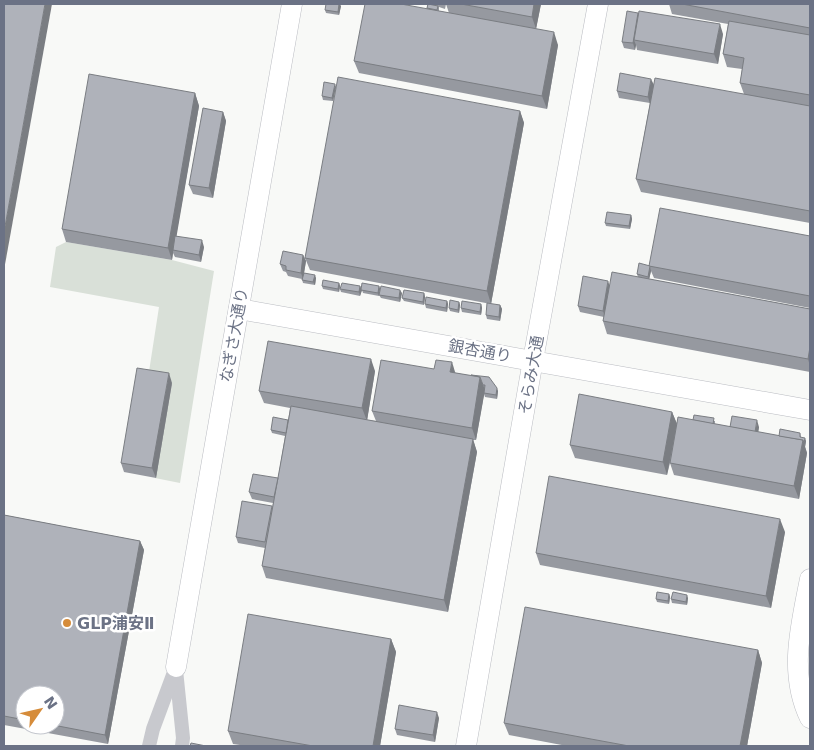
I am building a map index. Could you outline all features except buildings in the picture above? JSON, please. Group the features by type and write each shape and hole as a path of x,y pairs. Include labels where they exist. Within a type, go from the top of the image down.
{"street":[{"name":"なぎさ大通り","path":"176,667 292,4"},
{"name":"そらみ大通","path":"466,746 533,360 598,4"},
{"name":"銀杏通り","path":"239,308 810,410"},
{"path":"810,578 803,612 797,661 799,684 805,708 810,718"},
{"path":"149,746 153,729 176,667"},
{"path":"176,667 183,738 182,746"}],"shaded area":[{"path":"66,242 172,260 214,271 180,483 155,478 172,383 148,378 159,307 50,287 56,247"}],"place":[{"name":"GLP浦安Ⅱ","path":"67,623"}]}
